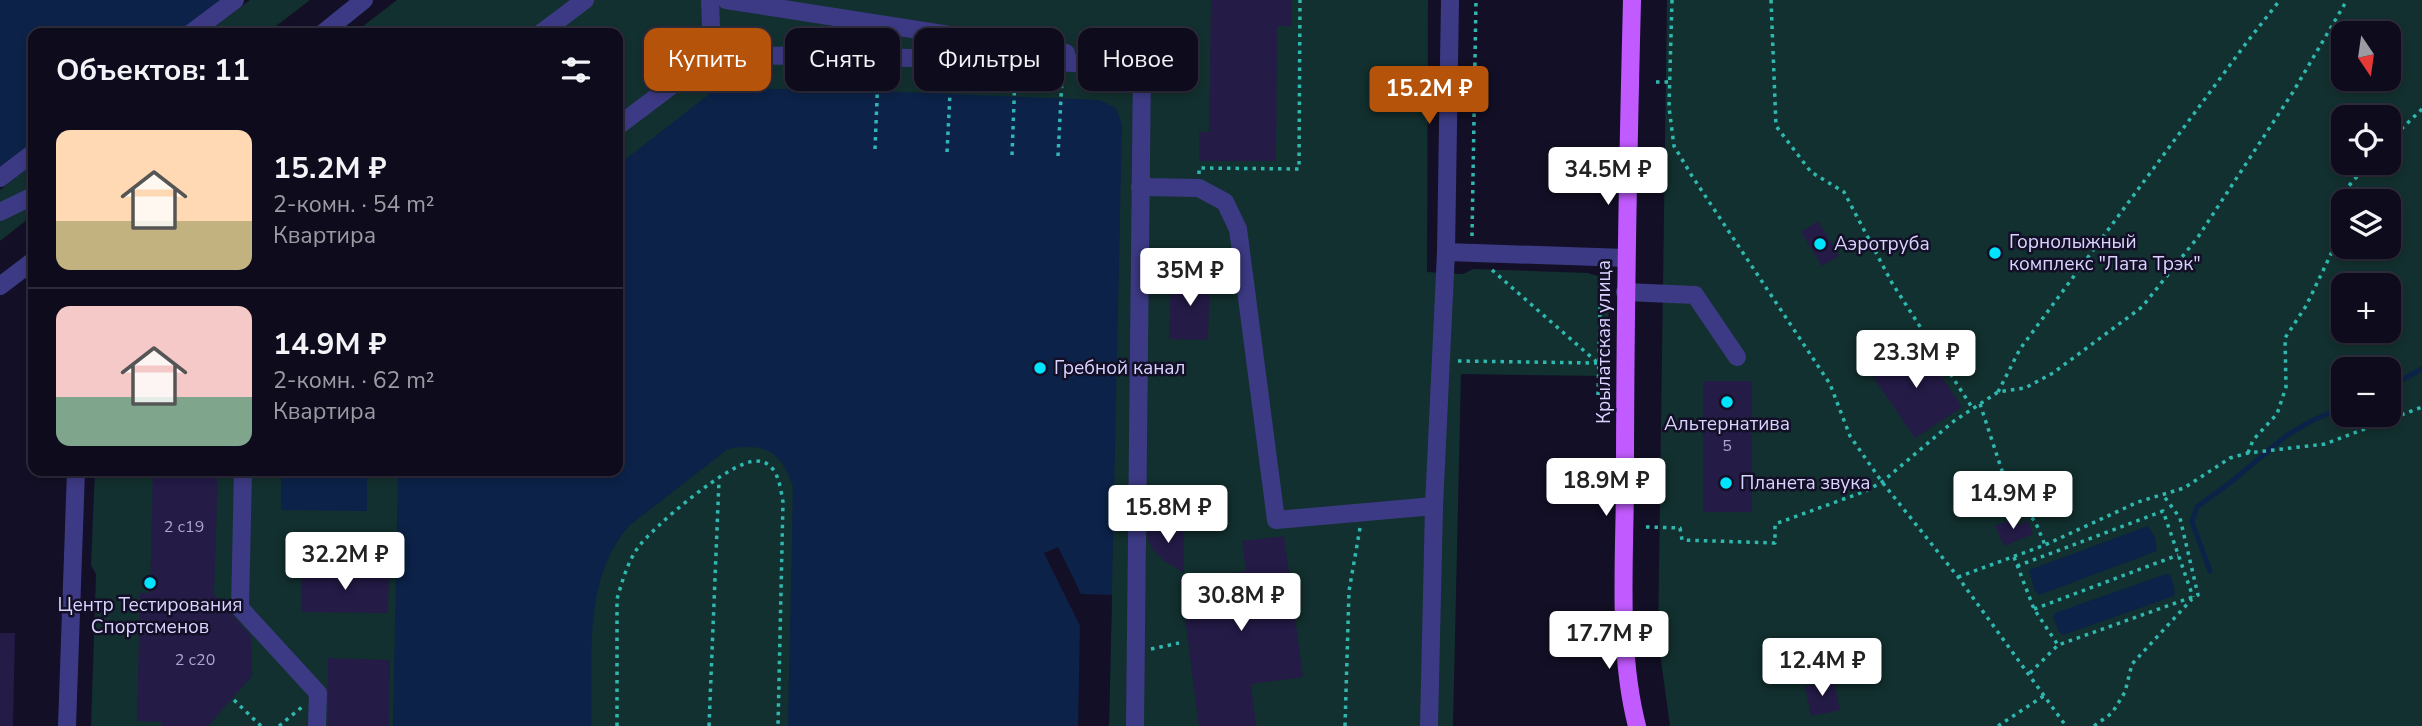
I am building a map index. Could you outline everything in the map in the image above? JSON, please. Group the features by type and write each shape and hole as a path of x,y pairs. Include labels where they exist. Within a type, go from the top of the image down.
{"main road":[{"name":"Крылатская улица","path":"1632,0 1625,292 1625,610 1631,705 1637,726"}],"street":[{"path":"198,28 235,0"},
{"path":"329,28 364,0"},
{"path":"548,28 585,0"},
{"path":"710,0 711,28"},
{"path":"726,0 1078,55"},
{"path":"1429,726 1434,506 1446,252 1450,0"},
{"path":"771,56 1078,63"},
{"path":"623,121 664,91"},
{"path":"1135,726 1142,91"},
{"path":"0,178 28,157"},
{"path":"1140,187 1199,188 1225,201 1238,229 1276,520 1434,506"},
{"path":"0,212 28,198"},
{"path":"1446,252 1626,258"},
{"path":"0,286 28,265"},
{"path":"1625,292 1695,295 1737,357"},
{"path":"67,726 76,476"},
{"path":"243,476 240,608 318,693 317,726"}],"path":[{"path":"1199,168 1299,169 1300,0"},
{"path":"1476,0 1472,253 1598,363"},
{"path":"1672,0 1669,107 1674,146 1830,384 1850,436 1882,482 2030,673 2066,726"},
{"path":"1771,0 1776,125 1811,172 1843,192 1892,283 1973,409"},
{"path":"1998,392 2020,349 2280,0"},
{"path":"1646,527 1679,528 1682,540 1775,542 1775,524 1866,491 1882,482 1954,421 1998,392 2025,388 2053,373 2142,307 2198,237 2293,92 2347,0"},
{"path":"1656,82 1670,82"},
{"path":"875,149 877,91"},
{"path":"947,152 950,93"},
{"path":"1012,155 1014,96"},
{"path":"1058,156 1061,98"},
{"path":"2401,129 2422,108"},
{"path":"2346,189 2358,175"},
{"path":"2248,453 2253,440 2277,414 2286,387 2285,338 2306,306 2331,254"},
{"path":"1598,395 1601,256"},
{"path":"1441,361 1598,363"},
{"path":"1980,404 2011,498 2035,521 2045,545"},
{"path":"1958,577 2045,545 2138,502 2184,488 2230,458 2248,453 2325,444 2422,407"},
{"path":"617,726 617,599 622,579 636,550 652,530 689,499 738,466 755,460 766,463 775,471 782,502 778,726"},
{"path":"709,726 719,479"},
{"path":"2030,673 2058,645 2198,595 2180,517 2163,495"},
{"path":"1345,726 1349,591 1363,512"},
{"path":"2017,566 2163,512 2193,597"},
{"path":"2034,609 2178,555"},
{"path":"2014,556 2034,609 2058,645"},
{"path":"2094,726 2112,713 2125,692 2132,664 2193,597"},
{"path":"1135,652 1179,643"},
{"path":"1998,726 2045,695"},
{"path":"234,700 261,726"}],"green space":[{"path":"250,0 310,0 274,28 213,28"},
{"name":"Гребной канал","path":"397,0 1428,0 1427,272 1463,274 1473,269 1588,273 1604,278 1609,296 1607,371 1603,376 1461,374 1453,726 91,726 96,574 91,565 95,476 623,476 623,28 361,28"},
{"path":"1667,0 2422,0 2422,726 1670,726 1658,639"},
{"path":"28,168 28,219 0,241 0,190"}],"water":[{"path":"0,0 221,0 184,28 28,28 28,146 0,167"},
{"name":"Гребной канал","path":"713,91 877,91 1099,100 1116,108 1122,124 1109,726 788,726 793,487 777,457 761,449 741,447 728,449 630,525 615,546 604,569 593,620 591,726 393,726 398,476 623,476 623,161"},
{"path":"281,476 367,476 367,511 281,510"},
{"path":"2148,526 2155,537 2157,551 2039,595 2035,591 2029,570"},
{"path":"2166,574 2170,575 2174,596 2063,635 2059,632 2053,617 2055,613"}],"pier":[{"path":"1058,547 1081,594 1112,595 1109,726 1078,726 1080,626 1044,553"}],"building":[{"path":"1211,0 1292,0 1292,26 1277,26 1276,161 1199,161 1199,132 1209,132"},
{"name":"Аэротруба","path":"1818,221 1839,256 1822,266 1801,232"},
{"path":"1171,275 1210,276 1208,340 1169,339"},
{"path":"1917,341 1962,407 1915,438 1870,373"},
{"path":"1703,381 1752,381 1752,512 1703,512"},
{"path":"153,476 218,476 214,594 251,636 252,676 208,726 161,726 161,722 137,721 140,593 150,593"},
{"path":"2015,518 2018,525 2028,521 2033,534 2004,546 1995,526"},
{"path":"1148,526 1184,528 1184,573 1154,551 1148,541"},
{"path":"1284,536 1303,677 1251,684 1256,726 1199,726 1180,579 1246,571 1242,541"},
{"path":"302,571 389,571 388,613 301,612"},
{"path":"0,633 15,633 13,726 0,726"},
{"path":"328,658 390,660 389,726 328,726"},
{"path":"1834,681 1840,710 1811,716 1805,686"}],"waterway":[{"path":"2401,380 2422,369"},
{"path":"2210,571 2192,522 2197,507 2286,436 2331,412"}],"place":[{"name":"Аэротруба","path":"1820,244"},
{"name":"Горнолыжный комплекс \"Лата Трэк\"","path":"1995,253"},
{"name":"Гребной канал","path":"1040,368"},
{"name":"Альтернатива","path":"1727,402"},
{"name":"Планета звука","path":"1726,483"},
{"name":"Центр Тестирования Спортсменов","path":"150,583"}]}
